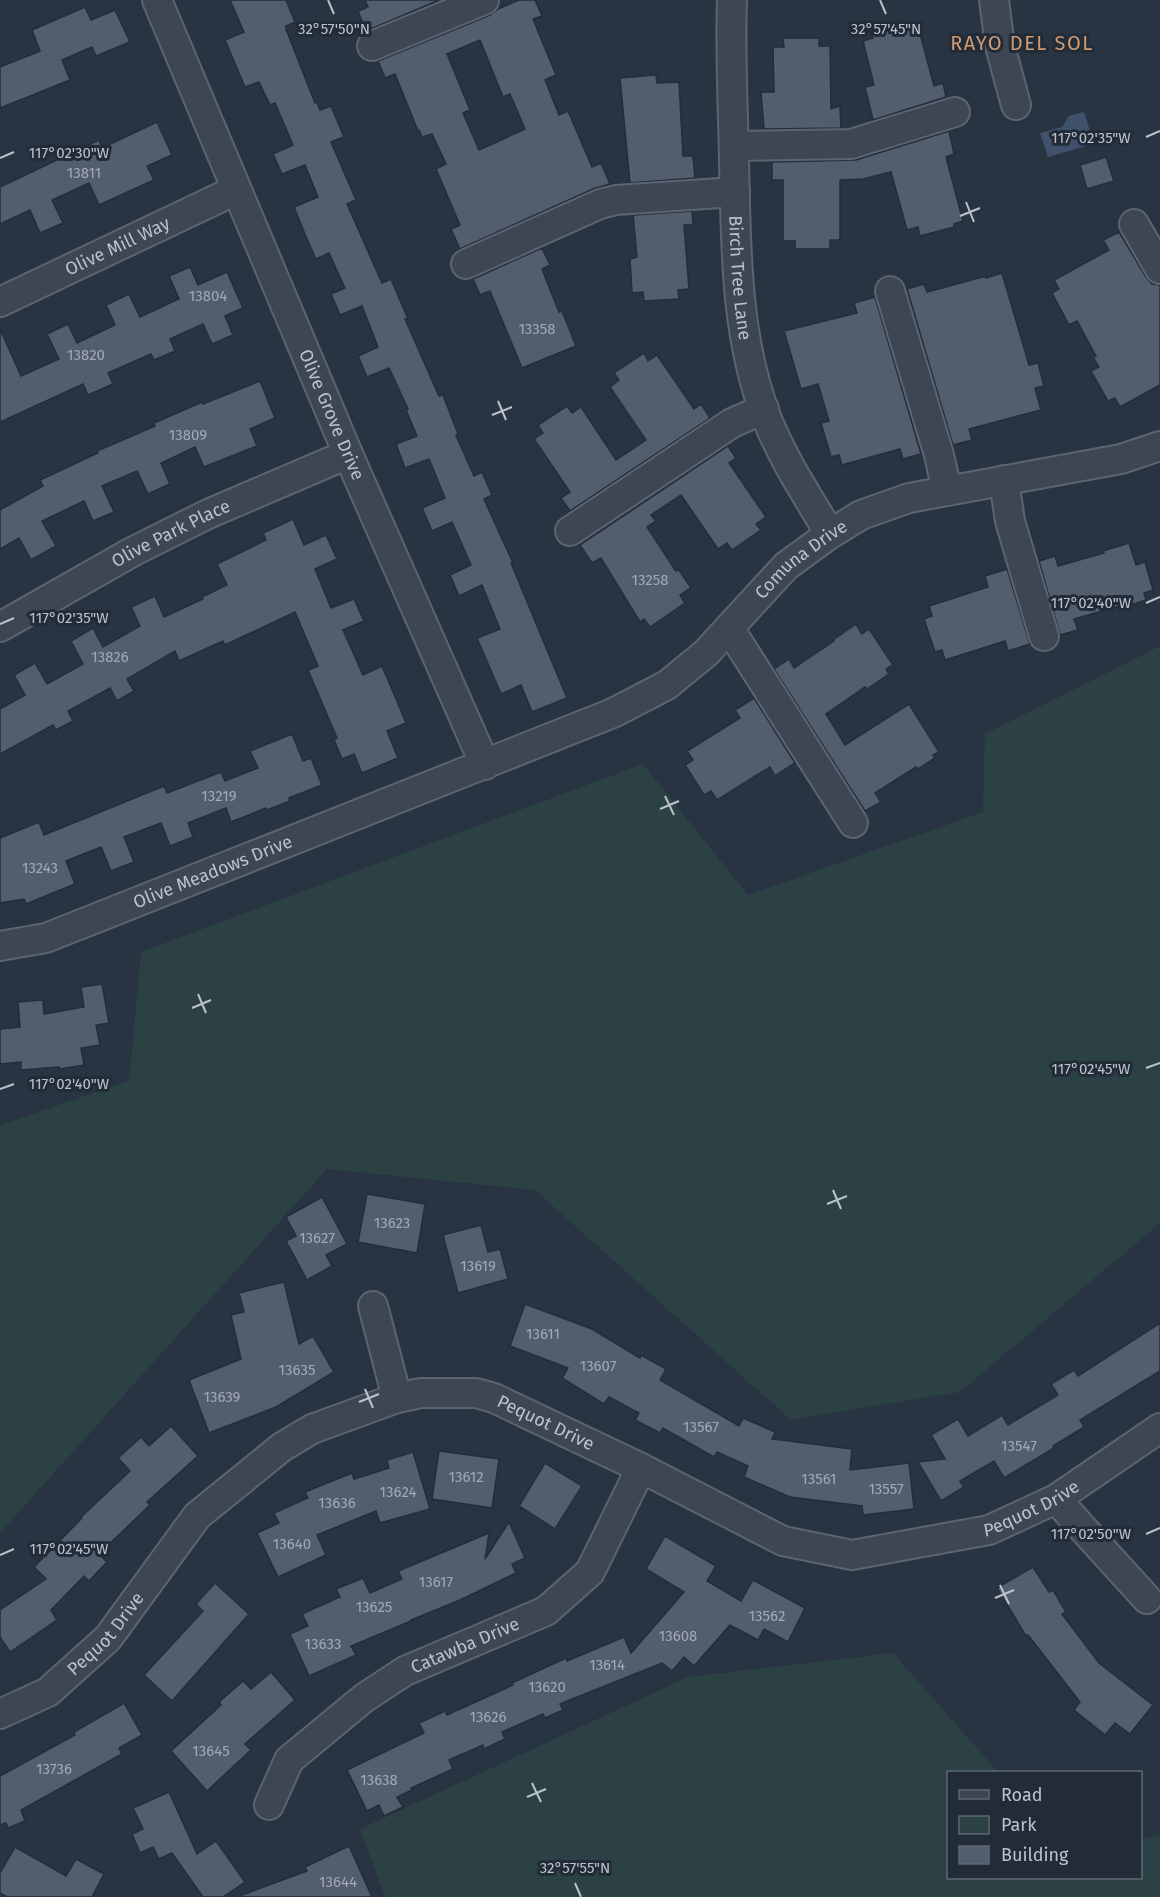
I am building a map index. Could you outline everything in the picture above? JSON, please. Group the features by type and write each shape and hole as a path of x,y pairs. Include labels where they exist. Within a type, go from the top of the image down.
{"street":[{"name":"Olive Grove Drive","path":"157,0 348,454 485,765"},
{"path":"372,46 484,0"},
{"name":"Birch Tree Lane","path":"732,0 737,272 752,369 767,419 792,470 830,534"},
{"path":"989,3 1016,105"},
{"path":"734,146 851,144 955,112"},
{"name":"Olive Mill Way","path":"0,302 236,190"},
{"path":"466,264 600,204 616,200 735,192"},
{"path":"1134,224 1160,269"},
{"path":"890,291 939,455 947,491"},
{"path":"570,531 732,423 764,409"},
{"name":"Comuna Drive","path":"485,765 613,713 667,685 706,653 786,566 861,515 909,498 1121,459 1160,446"},
{"name":"Olive Park Place","path":"0,627 132,552 208,514 348,454"},
{"path":"1004,480 1010,521 1044,636"},
{"path":"729,628 853,823"},
{"name":"Olive Meadows Drive","path":"0,946 46,938 485,765"},
{"path":"374,1306 398,1398"},
{"name":"Pequot Drive","path":"0,1714 48,1692 108,1638 197,1516 282,1447 312,1429 398,1398 421,1393 476,1393 494,1398 641,1468 783,1541 852,1555 989,1530 1056,1499 1160,1428"},
{"name":"Catawba Drive","path":"268,1805 289,1760 364,1698 405,1671 546,1611 590,1572 641,1468"},
{"path":"1056,1499 1147,1599"}],"green space":[{"path":"1160,646 1160,1223 960,1392 791,1420 535,1190 327,1169 0,1533 0,1125 129,1081 141,952 643,764 748,895 983,812 985,734"},
{"path":"893,1653 997,1771 947,1771 947,1879 1142,1879 1142,1836 1149,1838 1160,1835 1160,1897 385,1897 360,1829 688,1677"}],"water":[{"path":"1084,112 1091,134 1086,146 1048,157 1040,133 1062,127 1069,116"}],"building":[{"path":"230,0 286,0 295,22 286,26 286,29 315,103 317,102 320,110 331,106 344,137 331,142 356,200 347,204 382,283 391,279 408,319 405,319 439,396 443,395 458,434 456,435 474,476 482,472 492,495 484,499 513,563 511,563 567,698 532,712 521,685 501,694 477,638 500,629 482,585 459,596 450,575 471,565 452,522 432,531 422,508 445,498 429,459 405,468 396,444 417,436 406,410 408,409 389,368 367,377 358,356 378,347 362,306 340,315 331,294 345,288 329,253 316,259 307,239 294,207 318,197 305,165 282,174 273,154 293,145 275,103 270,105 259,82 245,87 225,40 244,32"},
{"path":"365,0 437,1 366,31 358,11 368,7"},
{"path":"519,0 535,0 542,16 533,19 556,75 545,80 559,115 568,111 592,167 601,163 610,184 593,189 460,249 451,229 460,225 436,169 446,164 432,134 422,137 418,131 395,74 385,78 378,61 490,15","holes":["480,40 503,97 510,94 525,129 479,150 463,113 470,110 447,54"]},
{"path":"85,7 91,20 115,10 130,42 96,56 92,47 62,60 70,80 0,108 0,67 40,51 32,30"},
{"path":"904,20 907,29 918,26 934,86 943,83 946,97 873,120 865,87 874,85 863,41 873,38 870,30"},
{"path":"783,38 819,38 819,46 830,46 831,109 840,106 841,128 764,129 761,92 774,92 773,47 784,47"},
{"path":"656,75 657,83 679,82 683,156 693,156 695,178 630,183 620,78"},
{"path":"157,122 172,155 147,166 154,180 99,205 89,183 52,200 63,223 40,233 30,210 0,224 0,187 99,140 102,148"},
{"path":"949,131 954,154 946,157 963,221 954,224 954,227 920,236 918,227 907,230 891,172 863,179 840,180 840,240 830,240 830,249 795,249 795,241 783,241 783,180 772,180 772,162 856,160"},
{"path":"1106,157 1114,181 1087,189 1080,165"},
{"path":"692,211 693,225 684,225 689,289 678,290 679,299 644,301 643,292 632,293 630,259 637,257 633,215"},
{"path":"1119,232 1146,277 1152,284 1160,285 1160,385 1120,407 1115,398 1108,401 1091,371 1099,367 1093,357 1096,356 1077,321 1069,325 1052,293 1059,289 1054,280 1109,250 1103,240"},
{"path":"542,248 550,265 542,269 559,312 562,311 576,346 522,368 490,291 480,295 473,279"},
{"path":"190,267 198,285 227,272 243,308 225,316 233,335 212,344 203,324 170,339 175,351 154,360 151,354 108,373 113,384 88,395 83,384 0,422 0,329 21,376 59,359 47,334 68,324 77,343 115,325 106,305 129,294 140,317 179,299 169,276"},
{"path":"1002,273 1029,365 1038,363 1044,386 1035,388 1041,410 969,429 972,440 953,445 907,289 924,284 927,292"},
{"path":"875,297 921,454 903,459 900,449 842,465 839,455 831,457 821,423 829,421 818,384 801,389 784,331 857,313 854,303"},
{"path":"644,353 648,361 657,355 694,409 701,404 710,418 570,511 561,498 570,492 534,439 543,433 538,425 567,406 572,413 581,407 616,460 646,440 610,387 619,380 614,373"},
{"path":"260,381 275,418 250,429 257,446 204,467 195,447 161,463 170,484 148,494 137,471 102,486 114,512 93,521 84,501 42,521 56,546 31,560 19,538 0,549 0,510 43,486 40,480 98,453 97,451 155,426 154,423 202,402 203,404"},
{"path":"728,446 736,458 729,463 766,517 756,524 761,530 732,550 727,543 718,549 681,495 651,515 656,521 647,527 676,571 679,570 691,588 680,595 685,603 650,627 644,619 640,622 601,558 592,563 580,545"},
{"path":"293,519 304,545 326,535 337,559 315,569 331,608 354,599 364,621 343,630 363,675 382,666 406,723 387,731 398,758 362,773 354,754 342,759 334,740 337,738 308,670 318,666 295,612 225,645 223,641 179,661 175,651 127,679 134,691 117,701 110,688 68,711 73,721 56,730 53,725 0,754 0,709 25,695 14,675 35,663 47,684 83,664 71,641 93,628 103,647 140,626 131,607 155,596 164,617 203,599 202,597 227,585 217,564 266,540 263,533"},
{"path":"1129,543 1136,565 1145,562 1153,590 1144,593 1146,600 1074,619 1078,630 1060,635 1039,561 1055,556 1058,566 1104,553 1103,551"},
{"path":"1007,569 1030,644 1008,651 1005,641 945,660 942,650 935,652 924,619 932,616 929,606 988,587 985,576"},
{"path":"856,624 862,634 869,629 893,665 886,669 889,674 867,689 865,687 826,714 845,745 909,704 939,752 933,755 935,758 918,769 916,767 875,793 881,802 865,811 774,669 789,659 794,668"},
{"path":"754,698 795,763 775,776 770,767 717,800 711,791 704,795 685,765 693,760 687,751 740,718 735,710"},
{"path":"292,734 303,761 311,758 322,785 289,798 290,801 231,822 226,808 188,823 193,837 170,846 161,823 124,837 134,862 111,871 101,847 66,861 75,884 26,904 24,899 0,903 0,838 39,822 44,835 164,786 167,793 221,772 225,781 258,768 250,751"},
{"path":"102,984 109,1023 96,1025 100,1045 81,1048 84,1065 60,1069 59,1067 21,1070 21,1062 0,1064 0,1029 20,1027 18,1002 43,1000 44,1014 84,1007 81,987"},
{"path":"367,1194 425,1204 417,1253 358,1242"},
{"path":"322,1197 347,1244 326,1255 332,1266 307,1280 286,1241 296,1236 286,1217"},
{"path":"481,1225 488,1252 500,1249 508,1279 458,1293 443,1235"},
{"path":"284,1282 299,1344 313,1336 334,1372 276,1407 209,1433 189,1380 241,1359 231,1315 244,1312 239,1293"},
{"path":"525,1304 592,1329 640,1358 641,1355 666,1369 660,1380 739,1426 743,1418 775,1432 772,1439 852,1449 850,1470 909,1463 914,1509 863,1515 862,1506 790,1497 744,1477 748,1466 717,1452 714,1457 663,1428 660,1433 635,1420 639,1413 609,1397 604,1404 562,1378 568,1368 510,1346"},
{"path":"1160,1323 1160,1371 1080,1420 1084,1427 1004,1478 994,1461 960,1481 964,1487 941,1501 918,1462 945,1459 931,1435 958,1419 968,1436 1002,1415 1008,1425 1058,1395 1051,1384 1074,1370 1078,1376"},
{"path":"171,1426 198,1456 147,1502 150,1505 99,1554 107,1562 89,1581 84,1576 51,1610 57,1620 10,1652 0,1637 0,1610 46,1579 34,1567 81,1517 130,1471 118,1458 141,1437 149,1446"},
{"path":"439,1451 499,1459 492,1508 432,1499"},
{"path":"413,1452 430,1509 380,1523 376,1511 317,1535 326,1555 278,1577 257,1533 279,1523 274,1513 308,1498 305,1492 352,1473 354,1479 389,1468 387,1460"},
{"path":"545,1463 582,1486 555,1529 519,1506"},
{"path":"509,1522 525,1558 512,1564 516,1573 460,1600 351,1646 356,1655 309,1676 290,1634 308,1626 302,1614 340,1597 336,1589 363,1578 370,1593 402,1579 398,1571 489,1533 485,1559"},
{"path":"665,1536 716,1566 707,1581 741,1601 753,1580 805,1608 788,1642 764,1629 758,1640 730,1625 694,1666 684,1657 672,1671 662,1663 560,1704 563,1710 545,1718 543,1714 502,1732 505,1739 484,1749 483,1745 449,1760 453,1769 397,1797 403,1807 384,1816 379,1805 367,1811 347,1770 424,1733 419,1723 445,1711 447,1715 566,1658 567,1661 624,1637 631,1653 684,1592 646,1569"},
{"path":"1033,1567 1049,1592 1053,1590 1066,1612 1062,1614 1099,1663 1153,1705 1130,1734 1115,1723 1105,1735 1074,1710 1080,1702 1028,1635 1026,1636 997,1588"},
{"path":"215,1583 249,1614 172,1701 144,1675 203,1611 196,1604"},
{"path":"271,1672 295,1700 245,1744 251,1750 207,1791 171,1751 221,1705 219,1702 243,1681 251,1689"},
{"path":"124,1703 142,1735 119,1748 122,1754 21,1810 25,1821 8,1828 6,1823 0,1825 0,1776 75,1735 74,1732"},
{"path":"169,1792 197,1854 216,1841 245,1882 223,1897 203,1897 172,1853 159,1859 153,1847 140,1853 132,1834 143,1829 133,1808"},
{"path":"349,1846 372,1897 242,1897 242,1895 307,1871 305,1867"},
{"path":"15,1847 66,1876 76,1859 104,1874 92,1897 7,1897 0,1893 0,1873"}],"district":[{"name":"RAYO DEL SOL","path":"1022,43"}]}
